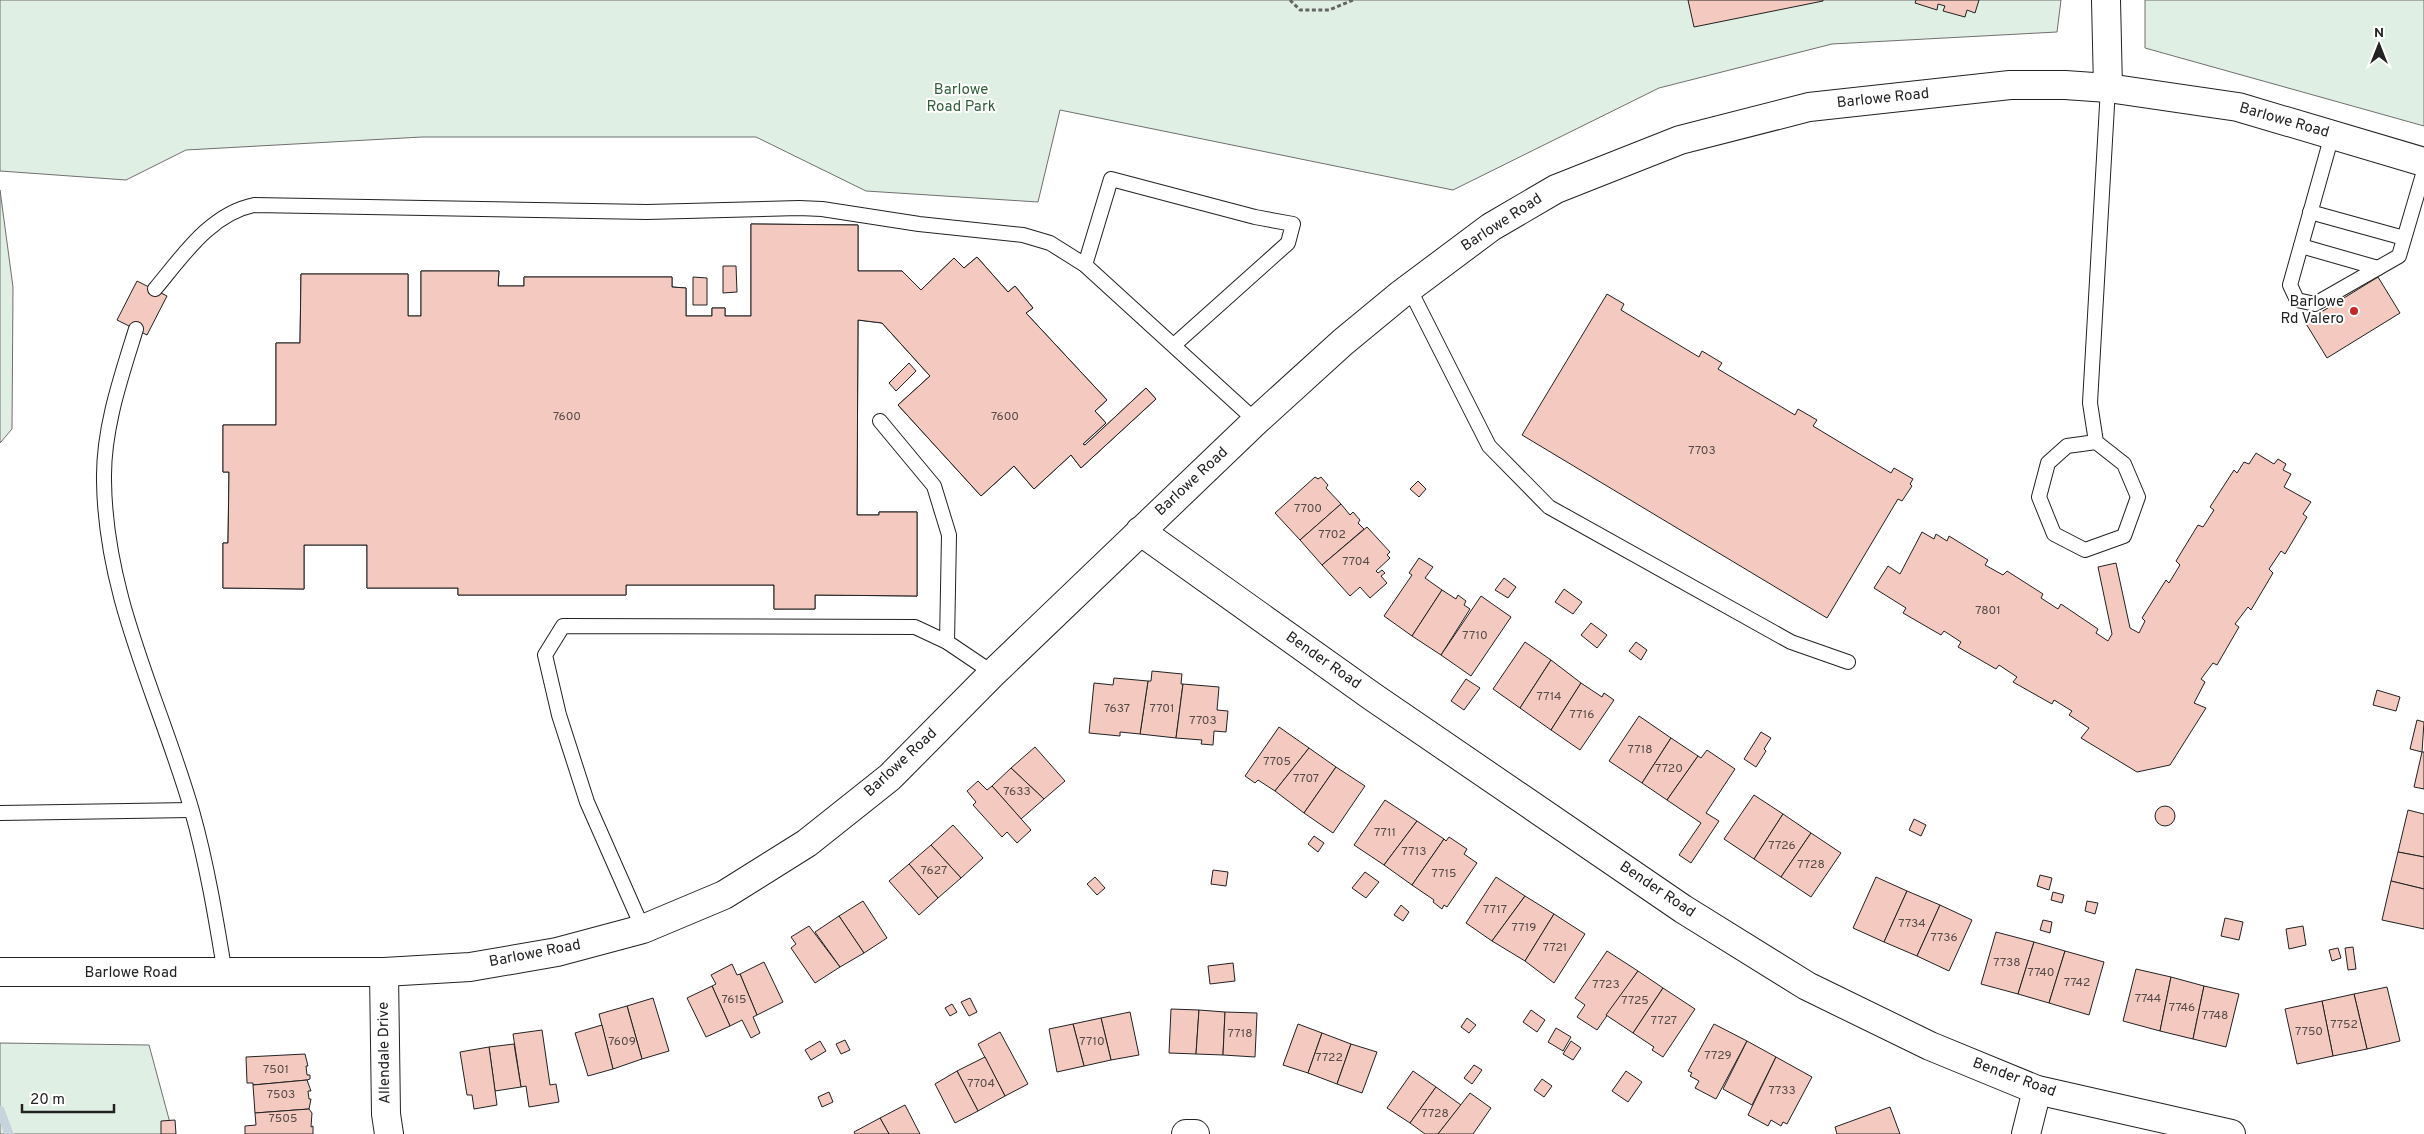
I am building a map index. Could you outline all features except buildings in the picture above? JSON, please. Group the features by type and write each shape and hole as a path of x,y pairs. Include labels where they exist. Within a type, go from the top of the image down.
{"street":[{"path":"2106,0 2108,88"},
{"name":"Barlowe Road","path":"0,972 225,974 384,972 480,965 557,952 643,929 724,895 808,843 890,777 993,673 1256,421 1343,342 1409,288 1491,227 1556,189 1680,140 1809,107 2010,85 2108,88 2238,107 2424,162"},
{"name":"Bender Road","path":"1140,531 1373,697 1682,908 1807,986 1930,1046 2038,1090 2231,1134"},
{"name":"Allendale Drive","path":"384,972 386,1114 389,1134"},
{"path":"2026,1134 2038,1090"},
{"path":"1186,1134 1196,1134"}],"lane":[{"path":"2096,442 2067,446 2048,463 2039,497 2054,534 2085,550 2124,536 2138,497 2124,464 2096,442 2090,403 2108,88"},
{"path":"2332,135 2290,285 2297,300 2315,304 2399,256 2424,171"},
{"path":"1085,265 1112,179 1293,224 1288,243 1174,345"},
{"path":"154,289 194,243 221,218 239,208 269,204 647,212 822,209 919,224 1023,236 1050,243 1085,265 1256,421"},
{"path":"2310,212 2404,238"},
{"path":"2301,246 2378,268"},
{"path":"1409,288 1489,446 1549,507 1791,642 1848,662"},
{"path":"136,330 122,375 108,437 104,479 106,522 111,556 126,622 191,810 209,882 225,974"},
{"path":"880,421 934,486 947,527 949,535 947,642"},
{"path":"643,929 587,802 559,716 545,655 563,626 915,627 947,642 993,673"},
{"path":"0,813 191,810"}],"path":[{"path":"1290,0 1300,10 1329,10 1353,0"}],"green space":[{"name":"Barlowe Road Park","path":"0,0 2061,0 2057,32 1832,44 1659,88 1453,190 1060,110 1038,202 866,191 756,137 422,137 186,150 126,180 0,171"},
{"path":"2145,0 2424,0 2424,126 2145,48"},
{"path":"0,190 13,287 12,429 0,443"},
{"path":"0,1043 149,1045 173,1134 0,1134"}],"waterway":[{"path":"0,1110 9,1134"}],"place":[{"name":"Barlowe Rd Valero","path":"2354,311"}]}
